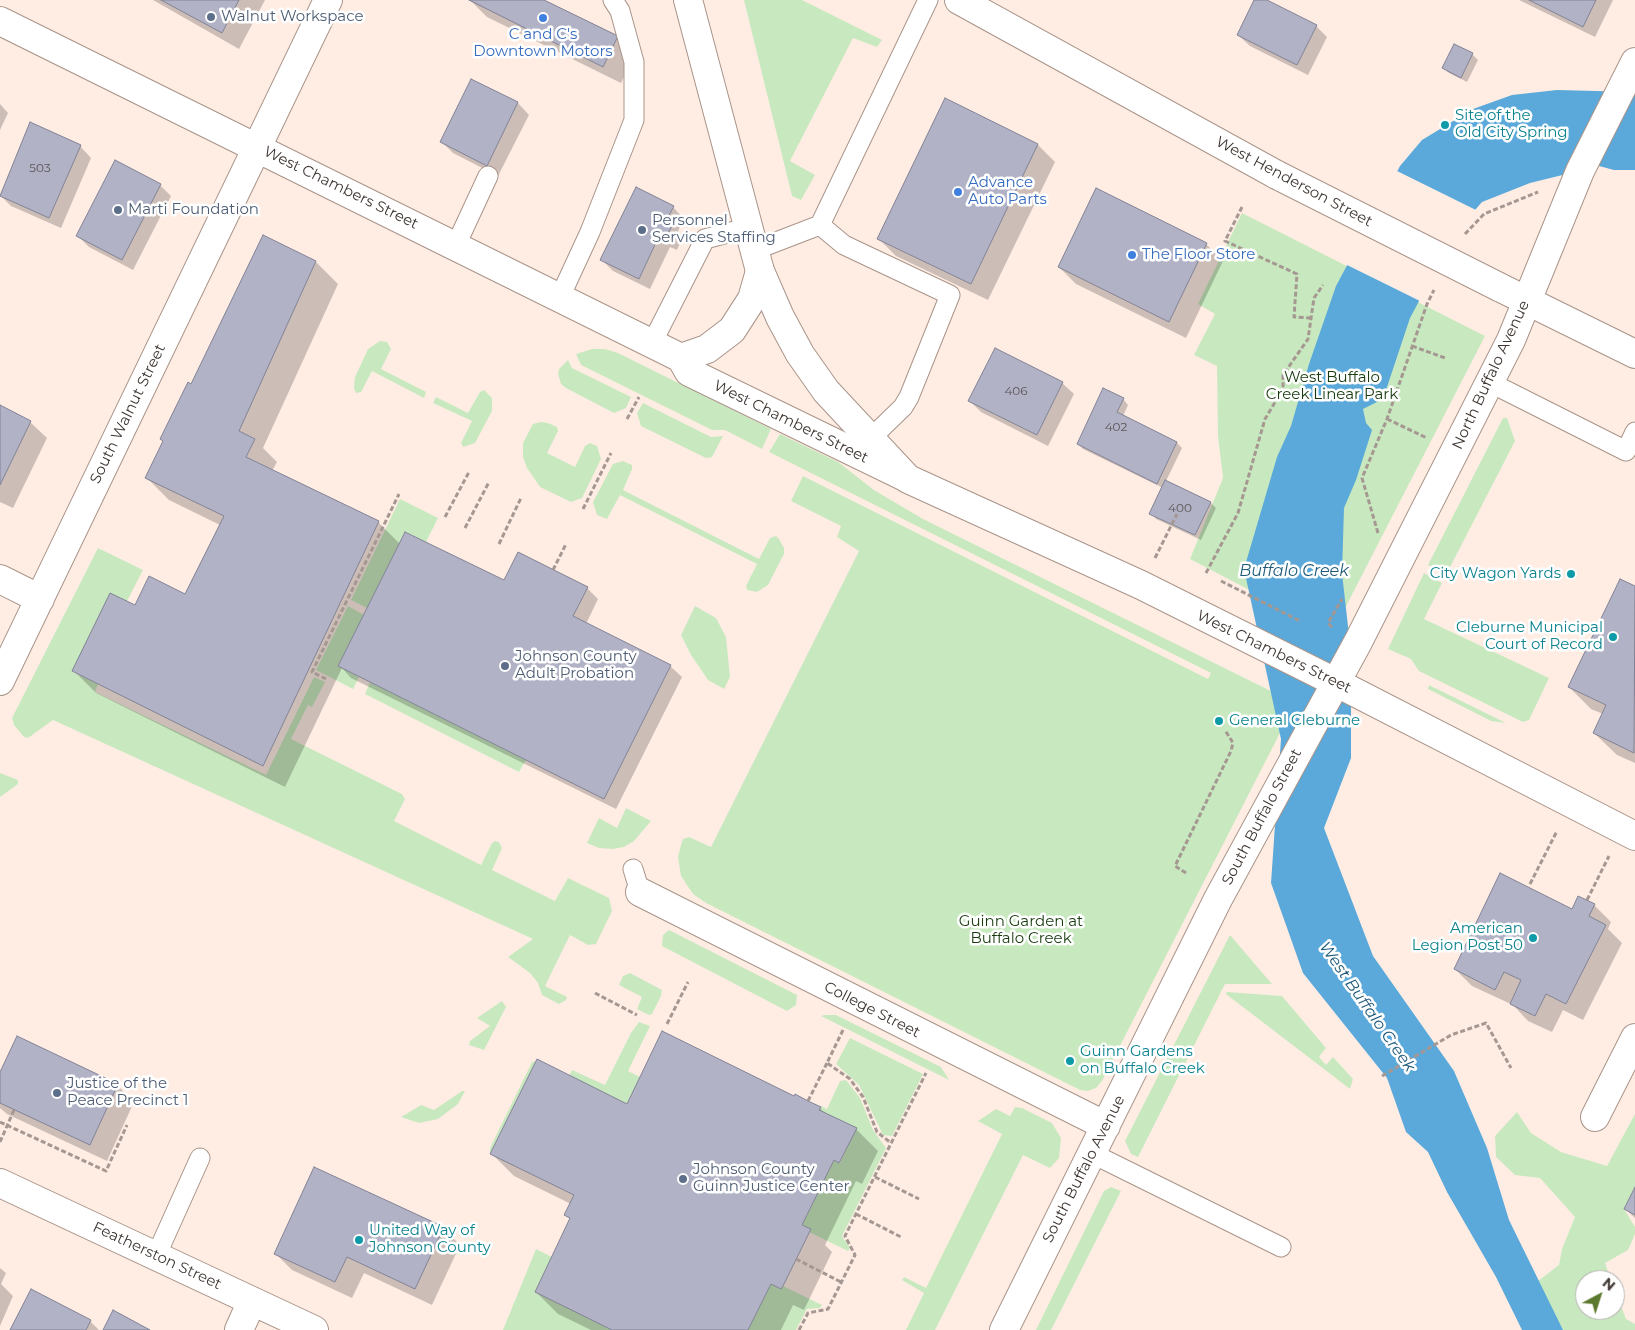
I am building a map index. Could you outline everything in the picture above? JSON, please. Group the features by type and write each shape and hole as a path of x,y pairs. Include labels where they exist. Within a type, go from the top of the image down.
{"street":[{"name":"South Walnut Street","path":"0,681 256,146 328,0"},
{"name":"West Chambers Street","path":"688,0 755,249 800,354 826,391 908,478"},
{"name":"West Henderson Street","path":"959,0 990,7 1277,175 1499,287 1633,349"},
{"name":"West Chambers Street","path":"0,21 652,343 681,358 689,372 908,478 1141,585 1360,694 1572,802 1628,833"},
{"name":"North Buffalo Avenue","path":"1336,682 1455,452 1489,382 1527,300 1580,171 1635,62"},
{"path":"681,358 706,349 732,330 752,299 755,249"},
{"path":"0,579 40,599"},
{"name":"South Buffalo Street","path":"1218,899 1336,682"},
{"name":"College Street","path":"636,881 1106,1126"},
{"name":"South Buffalo Avenue","path":"1004,1330 1218,899"},
{"path":"1596,1117 1635,1038"},
{"name":"Featherston Street","path":"0,1183 314,1330"},
{"path":"238,1330 252,1301"}],"lane":[{"path":"560,297 590,232 634,120 634,62 620,11 613,0"},
{"path":"652,343 705,239 755,249 820,225 928,0"},
{"path":"456,245 488,176"},
{"path":"820,225 844,246 950,295 910,397 903,407 870,439"},
{"path":"1489,382 1626,451 1635,432"},
{"path":"1092,1153 1281,1247"},
{"path":"156,1256 200,1158"}],"path":[{"path":"1242,207 1225,241 1297,274 1294,317 1312,318"},
{"path":"1206,573 1238,513 1265,419 1283,389 1283,375 1308,339 1314,298 1323,285"},
{"path":"1412,346 1445,358"},
{"path":"628,419 638,397"},
{"path":"1375,542 1379,534 1362,478 1387,418 1455,452"},
{"path":"583,509 611,453"},
{"path":"445,517 468,472"},
{"path":"465,528 489,482"},
{"path":"326,678 312,672 398,494"},
{"path":"498,544 521,498"},
{"path":"1161,545 1177,514"},
{"path":"553,570 566,544"},
{"path":"1222,581 1300,621"},
{"path":"1186,873 1175,866 1231,751 1232,743 1225,730"},
{"path":"1530,884 1572,802"},
{"path":"1587,900 1628,833"},
{"path":"667,1024 688,982"},
{"path":"595,993 637,1015"},
{"path":"1382,1076 1451,1035 1486,1023 1511,1068"},
{"path":"808,1100 843,1030"},
{"path":"827,1063 850,1079 863,1097 877,1132 891,1143"},
{"path":"799,1330 808,1313 828,1309 855,1255 845,1236 926,1073"},
{"path":"0,1142 14,1110"},
{"path":"0,1122 106,1171 127,1124"},
{"path":"875,1177 919,1199"},
{"path":"856,1214 900,1237"},
{"path":"796,1259 841,1282"}],"green space":[{"path":"744,0 802,0 882,40 877,47 853,38 790,161 815,175 801,200 792,196"},
{"name":"West Buffalo Creek Linear Park","path":"1242,213 1485,336 1340,618 1301,617 1190,559 1223,478 1218,436 1217,366 1194,355 1215,314 1198,304"},
{"path":"380,341 387,342 391,349 381,369 426,392 424,398 372,371 361,392 356,393 354,388 355,377 368,349"},
{"path":"592,349 605,349 618,353 771,429 762,449 725,430 712,430 581,365 576,354"},
{"path":"568,360 572,368 631,397 626,408 614,413 561,384 558,374 559,369"},
{"path":"484,390 492,398 492,411 475,443 463,447 461,443 472,421 433,403 436,397 468,413 480,392"},
{"path":"643,403 711,437 723,436 712,457 706,458 641,426 637,413"},
{"path":"1503,418 1507,418 1515,441 1446,575 1428,565"},
{"path":"541,422 557,427 558,431 547,453 575,467 585,446 590,443 597,446 601,459 582,498 571,502 540,487 527,468 523,457 523,443 533,424"},
{"name":"Guinn Garden at Buffalo Creek","path":"780,434 838,462 874,490 923,519 1275,693 1281,731 1102,1081 1096,1088 1088,1091 1080,1090 706,903 693,894 681,876 678,857 681,845 683,839 689,837 711,847 859,551 837,537 841,526 791,501 803,476 1208,679 1211,673 769,452"},
{"path":"623,461 632,465 632,469 623,490 759,559 770,538 776,536 784,548 784,554 768,585 757,592 747,590 746,586 757,564 620,495 607,519 597,515 593,502 613,464"},
{"path":"400,499 438,518 426,542 405,532 367,608 351,600"},
{"path":"98,548 143,570 127,601 73,672 98,684 95,692 266,775 314,677 325,682 312,707 308,705 291,739 402,794 405,799 394,821 481,865 492,843 495,841 499,842 502,848 492,870 555,901 568,878 609,898 612,911 596,944 588,945 570,935 545,986 567,997 566,1000 559,1004 542,995 538,983 530,973 508,957 533,939 53,720 28,738 24,737 14,725 12,718"},
{"path":"1424,573 1442,583 1424,619 1549,678 1529,720 1523,722 1419,671 1411,659 1388,649"},
{"path":"348,606 364,615 338,666 359,677 353,689 316,670"},
{"path":"695,606 716,618 726,637 730,677 724,689 708,680 691,655 681,635"},
{"path":"370,682 526,760 519,772 365,694"},
{"path":"1429,685 1506,723 1491,721 1428,689"},
{"path":"0,773 18,780 18,784 0,797"},
{"path":"626,808 651,821 634,841 624,847 613,849 599,848 587,843 599,818 617,828"},
{"path":"669,930 797,995 796,1005 787,1011 662,946 663,935"},
{"path":"1230,935 1272,984 1225,984 1138,1157 1131,1154 1125,1141"},
{"path":"630,973 662,990 652,1014 649,1015 637,1009 642,997 619,985 623,976"},
{"path":"1227,992 1282,996 1326,1048 1319,1057 1326,1065 1333,1057 1353,1079 1350,1089 1226,994"},
{"path":"502,1001 506,1007 484,1050 469,1045 470,1041 490,1026 477,1018"},
{"path":"836,1015 941,1067 949,1080 821,1016"},
{"path":"639,1022 650,1026 628,1071 640,1077 627,1104 569,1076 572,1070 605,1085 631,1033"},
{"path":"850,1038 923,1074 892,1136 883,1135 859,1085 836,1064"},
{"path":"536,1061 490,1153 490,1148 532,1062"},
{"path":"846,1080 860,1098 873,1130 886,1148 842,1236 850,1248 848,1251 809,1232 811,1229 802,1225 834,1160 840,1163 856,1128 819,1110 821,1106 827,1109 840,1081"},
{"path":"462,1091 465,1091 458,1104 438,1119 419,1123 401,1117 421,1105 434,1110"},
{"path":"1015,1107 1022,1108 1052,1123 1061,1138 1059,1158 1050,1168 1023,1155 935,1330 906,1330 924,1293 902,1280 904,1277 926,1288 1002,1134 978,1121 996,1109 1010,1116"},
{"path":"1517,1112 1531,1133 1561,1152 1607,1166 1635,1114 1635,1187 1624,1209 1635,1227 1635,1234 1628,1250 1605,1263 1607,1270 1575,1270 1575,1320 1625,1320 1625,1316 1635,1324 1635,1330 1563,1330 1538,1281 1559,1265 1562,1249 1575,1217 1540,1178 1515,1175 1496,1157 1495,1136"},
{"path":"1111,1187 1121,1191 1051,1330 1036,1330 1104,1191"},
{"path":"536,1249 552,1257 535,1292 612,1330 503,1330"},
{"path":"771,1284 781,1289 783,1286 822,1305 820,1308 807,1309 796,1330 748,1330"}],"water":[{"name":"Buffalo Creek","path":"1557,90 1635,92 1635,170 1614,170 1599,166 1530,183 1482,202 1456,232 1410,318 1383,399 1363,409 1366,423 1372,430 1356,480 1344,508 1342,573 1351,653 1351,758 1324,828 1373,956 1454,1071 1487,1148 1509,1220 1563,1330 1522,1330 1496,1277 1447,1192 1428,1152 1406,1132 1387,1078 1303,973 1271,883 1281,739 1244,569 1277,457 1291,426 1309,364 1336,286 1400,166 1422,140 1473,109 1512,95"}],"pier":[{"path":"1395,170 1478,211 1458,234 1422,302 1345,264"}],"building":[{"name":"Walnut Workspace","path":"161,0 239,0 222,33"},
{"name":"C and C's Downtown Motors","path":"469,0 544,0 618,36 603,67"},
{"path":"1254,0 1267,0 1317,25 1297,65 1237,35"},
{"path":"1529,0 1596,0 1583,27"},
{"path":"1454,44 1473,53 1461,78 1442,68"},
{"path":"471,79 518,102 487,166 440,142"},
{"name":"Advance Auto Parts","path":"945,98 1038,144 971,284 877,239"},
{"path":"30,122 81,145 49,218 0,196"},
{"name":"Marti Foundation","path":"115,160 161,184 122,260 76,236"},
{"name":"Personnel Services Staffing","path":"636,187 674,206 666,221 673,224 665,239 659,236 639,279 600,260"},
{"name":"The Floor Store","path":"1096,188 1207,243 1169,322 1058,267"},
{"path":"263,235 316,261 239,431 255,439 246,457 379,521 263,766 72,671 110,593 135,605 149,576 185,594 224,516 145,478 163,441 160,439 188,382 191,384"},
{"path":"995,348 1063,382 1037,435 968,401"},
{"path":"1103,388 1124,398 1117,412 1177,442 1157,484 1077,444"},
{"path":"0,405 31,421 0,485"},
{"path":"1165,480 1211,502 1195,535 1149,514"},
{"name":"Johnson County Adult Probation","path":"405,532 504,580 518,552 588,587 573,616 671,665 604,799 338,666"},
{"name":"Cleburne Municipal Court of Record","path":"1620,579 1635,586 1634,753 1593,733 1606,705 1568,687"},
{"name":"American Legion Post 50","path":"1500,873 1572,909 1578,896 1595,904 1589,916 1606,925 1566,1004 1546,994 1535,1016 1510,1004 1521,980 1504,972 1495,990 1454,969"},
{"name":"Johnson County Guinn Justice Center","path":"662,1031 794,1096 795,1094 821,1107 819,1110 857,1128 839,1163 834,1160 802,1225 811,1229 783,1286 781,1289 771,1284 748,1330 612,1330 535,1292 570,1218 564,1215 574,1195 490,1154 537,1059 627,1104"},
{"name":"Justice of the Peace Precinct 1","path":"17,1036 118,1084 90,1145 0,1103 0,1072"},
{"name":"United Way of Johnson County","path":"314,1167 444,1227 415,1289 347,1257 335,1282 274,1254"},
{"path":"1635,1187 1635,1215 1624,1209"},
{"path":"31,1289 91,1320 86,1330 10,1330"},
{"path":"113,1310 150,1330 103,1330"}],"place":[{"name":"Walnut Workspace","path":"211,17"},
{"name":"C and C's Downtown Motors","path":"543,18"},
{"name":"Site of the Old City Spring","path":"1445,125"},
{"name":"Advance Auto Parts","path":"958,192"},
{"name":"Marti Foundation","path":"118,210"},
{"name":"Personnel Services Staffing","path":"642,230"},
{"name":"The Floor Store","path":"1132,255"},
{"name":"City Wagon Yards","path":"1571,574"},
{"name":"Cleburne Municipal Court of Record","path":"1613,637"},
{"name":"Johnson County Adult Probation","path":"505,666"},
{"name":"General Cleburne","path":"1219,721"},
{"name":"American Legion Post 50","path":"1533,938"},
{"name":"Guinn Gardens on Buffalo Creek","path":"1070,1061"},
{"name":"Justice of the Peace Precinct 1","path":"57,1093"},
{"name":"Johnson County Guinn Justice Center","path":"683,1179"},
{"name":"United Way of Johnson County","path":"359,1240"}],"water label":[{"name":"West Buffalo Creek","path":"1367,1007"}]}
